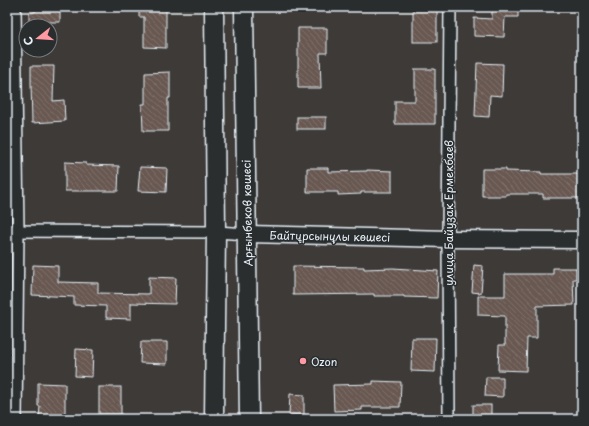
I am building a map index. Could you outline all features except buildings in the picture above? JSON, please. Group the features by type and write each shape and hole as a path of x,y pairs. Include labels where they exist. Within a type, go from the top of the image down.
{"main road":[{"path":"214,7 216,232 214,419"},
{"name":"Арғынбеков көшесі","path":"244,7 248,234 249,419"},
{"name":"Байтұрсынұлы көшесі","path":"248,234 448,239 582,240"}],"street":[{"path":"15,7 13,231 16,419"},
{"name":"улица Байузак Ермекбаев","path":"449,419 448,239 450,7"},
{"name":"Байтұрсынұлы көшесі","path":"13,231 216,232 248,234"}],"place":[{"name":"Ozon","path":"303,361"}]}
